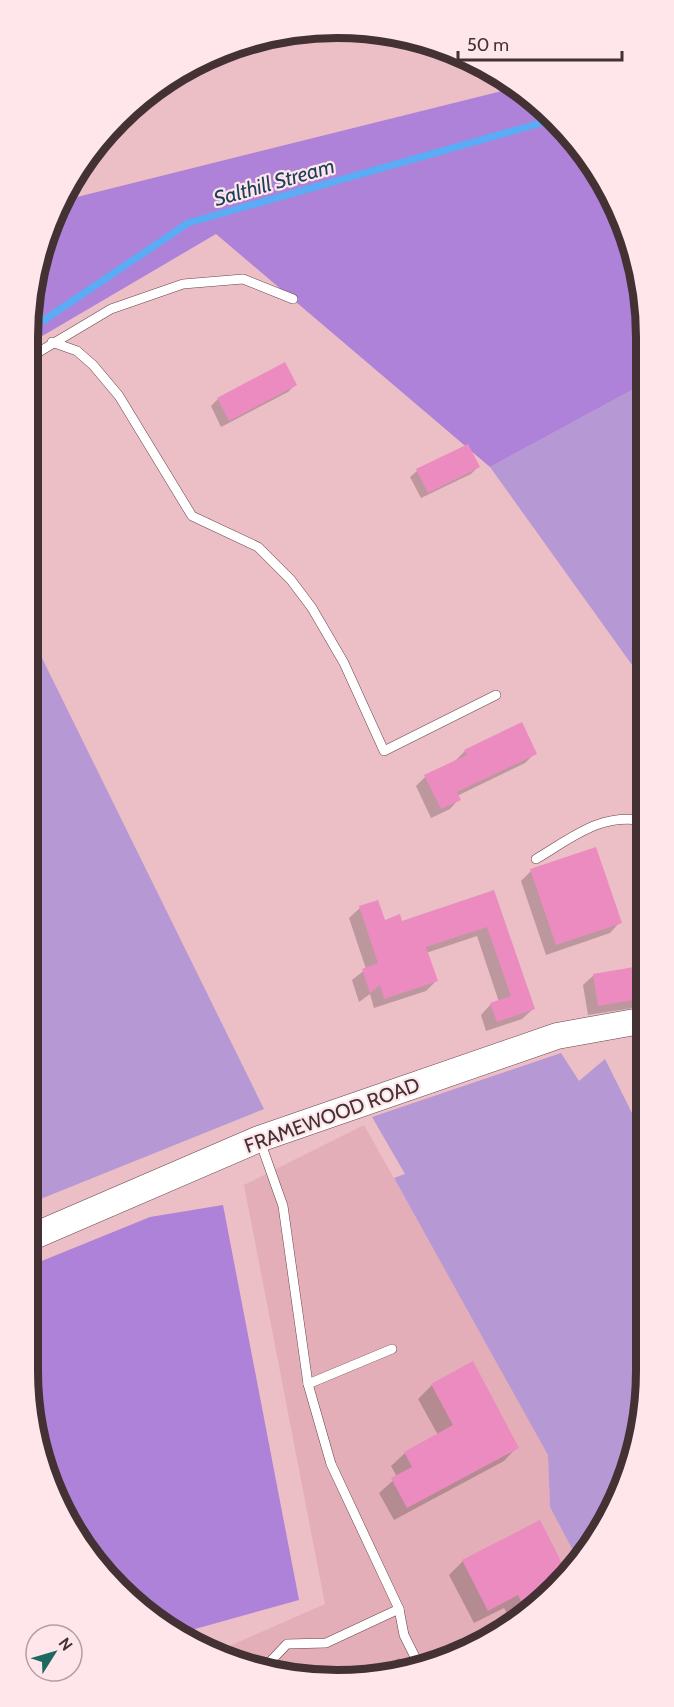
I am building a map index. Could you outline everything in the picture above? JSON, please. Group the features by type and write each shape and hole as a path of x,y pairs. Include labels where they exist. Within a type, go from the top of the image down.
{"street":[{"name":"FRAMEWOOD ROAD","path":"38,1234 259,1139 557,1036 636,1024"}],"lane":[{"path":"38,351 111,309 183,284 243,279 293,299"},
{"path":"52,342 77,351 93,365 119,396 192,516 258,547 291,580 312,608 339,653 384,751 496,695"},
{"path":"536,859 600,822 627,818 636,819"},
{"path":"259,1139 284,1206 308,1384 331,1464 399,1609 404,1635 416,1659"},
{"path":"308,1384 392,1349"},
{"path":"270,1662 287,1644 326,1643 399,1609"}],"shaded area":[{"path":"506,90 549,125 575,155 596,187 614,222 626,259 634,298 636,388 490,467 216,234 38,339 38,317 43,279 53,241 72,198"},
{"path":"636,388 636,670 490,467"},
{"path":"38,652 264,1109 38,1200"},
{"path":"561,1053 579,1081 605,1059 636,1121 636,1390 634,1409 626,1448 614,1485 596,1520 574,1553 550,1507 548,1455 394,1178 405,1174 372,1117"},
{"path":"364,1125 548,1453 550,1507 574,1553 549,1582 519,1608 469,1639 433,1654 395,1664 337,1670 279,1664 225,1648 325,1604 244,1185"},
{"path":"223,1205 299,1600 190,1630 155,1608 125,1582 88,1536 68,1502 53,1466 43,1428 38,1390 38,1263 150,1217"}],"building":[{"path":"285,362 297,385 229,421 217,398"},
{"path":"468,444 480,467 428,493 416,469"},
{"path":"522,722 537,754 457,792 461,800 441,809 424,775 467,755 464,750"},
{"path":"596,847 622,923 556,945 530,869"},
{"path":"494,890 535,1009 497,1022 490,1003 511,996 487,927 426,947 438,981 384,999 380,985 370,993 362,969 378,963 359,906 378,900 385,920 400,914 402,921"},
{"path":"636,967 636,1000 598,1006 593,974"},
{"path":"473,1361 519,1448 407,1508 391,1478 412,1467 404,1452 453,1425 431,1384"},
{"path":"540,1520 563,1566 549,1582 523,1605 518,1595 488,1611 462,1560"}],"waterway":[{"name":"Salthill Stream","path":"38,324 188,223 545,122"}]}
